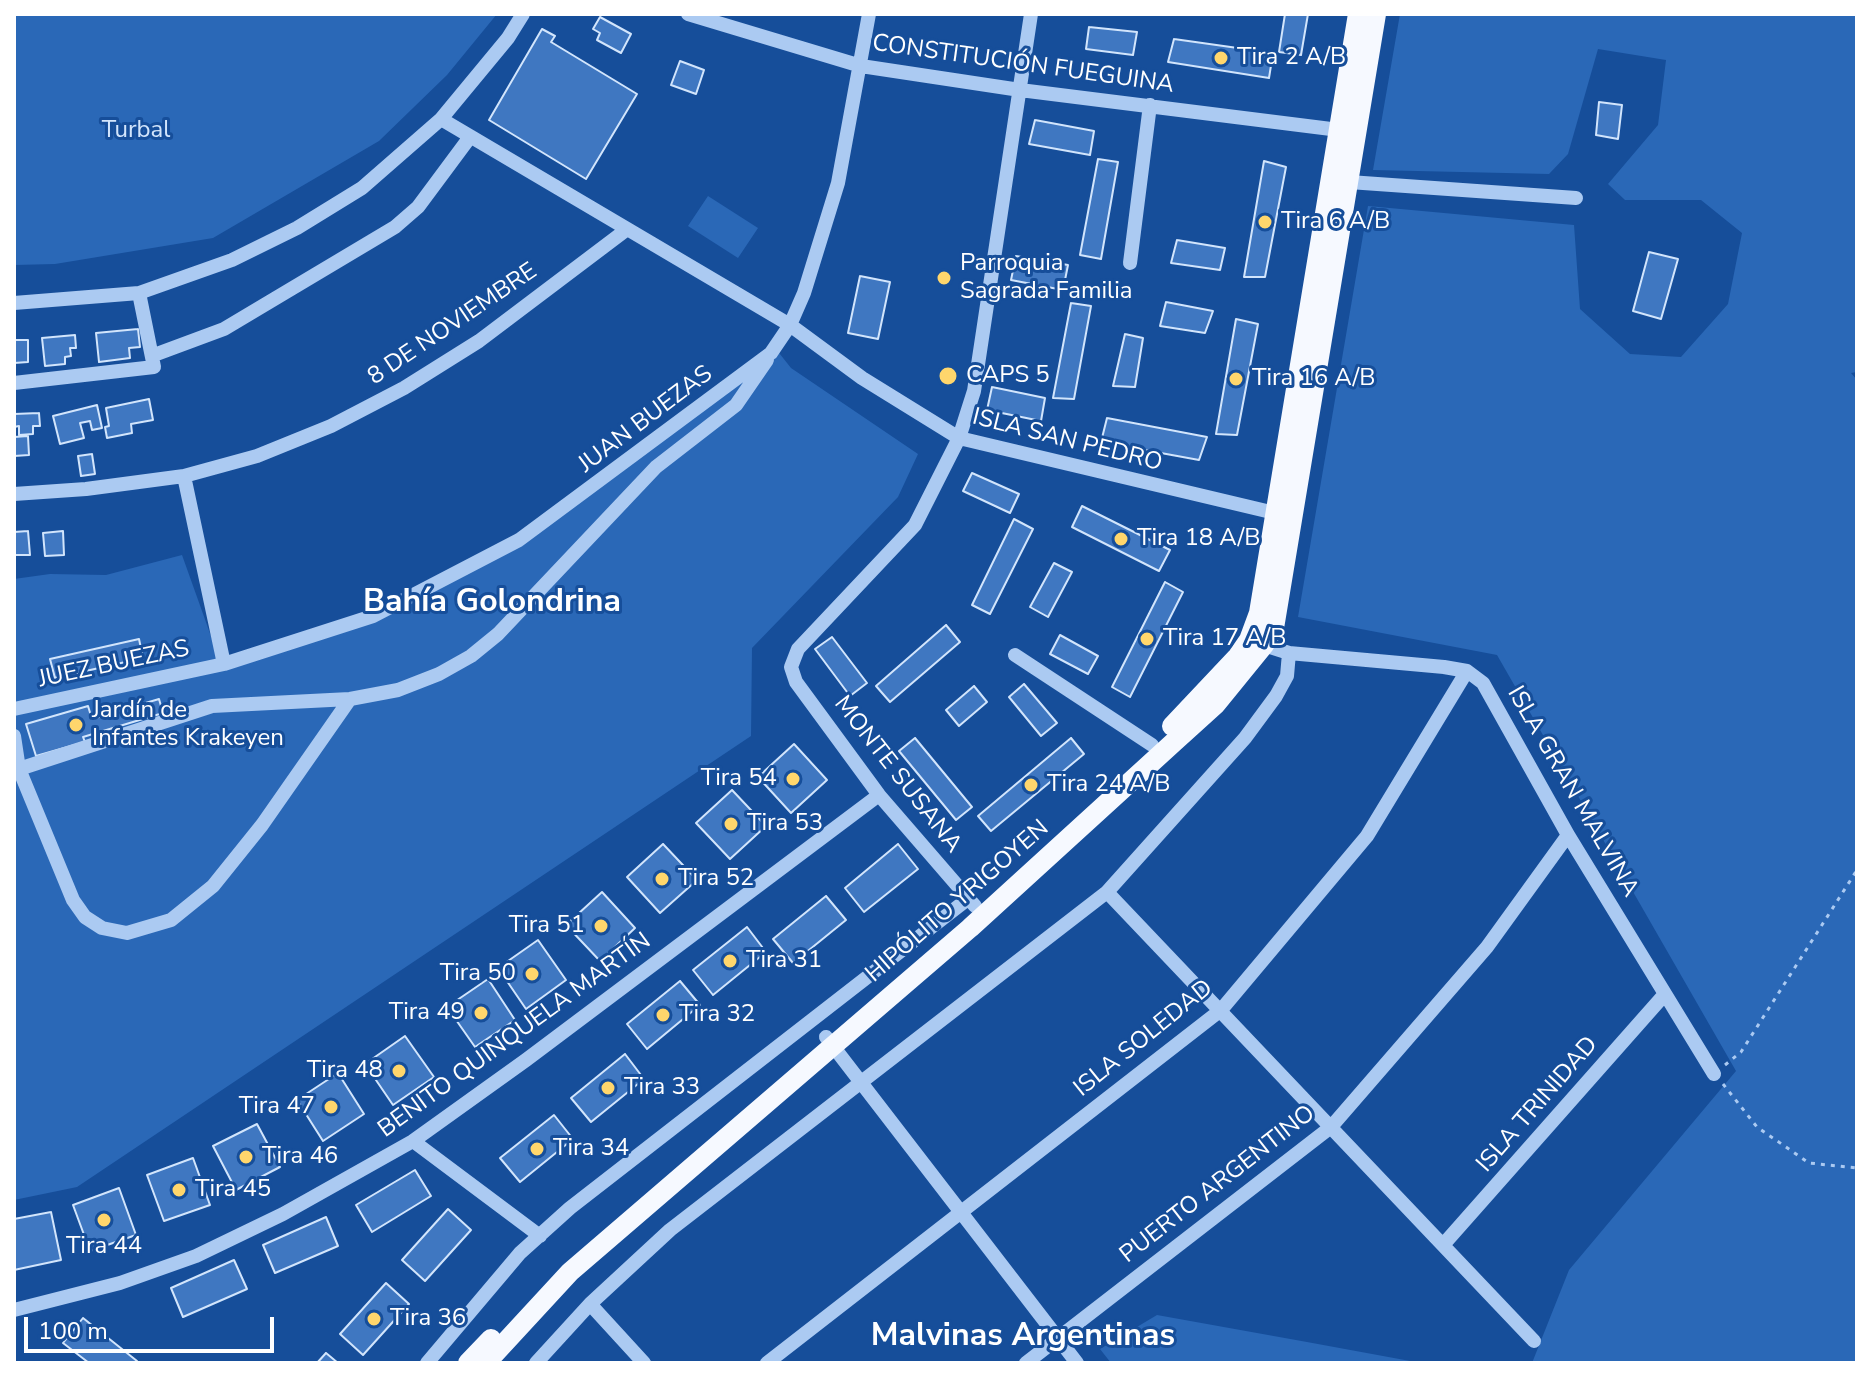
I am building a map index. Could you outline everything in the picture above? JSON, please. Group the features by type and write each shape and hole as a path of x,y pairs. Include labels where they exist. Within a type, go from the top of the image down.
{"main road":[{"name":"HIPÓLITO YRIGOYEN","path":"468,1363 579,1248 1050,856 1216,704 1264,645 1274,628 1349,182 1349,132 1358,14"},
{"name":"HIPÓLITO YRIGOYEN","path":"486,1363 570,1272 829,1041 972,902 1152,745 1223,674 1249,640 1259,613 1275,513 1349,132 1376,14"}],"street":[{"path":"14,303 139,293 232,260 297,228 362,188 441,119 508,38 523,14"},
{"name":"CONSTITUCIÓN FUEGUINA","path":"688,14 861,66 1020,90 1349,132"},
{"name":"JUAN BUEZAS","path":"224,664 373,616 519,540 771,353 790,325 804,293 838,183 869,14"},
{"path":"959,438 974,391 1031,14"},
{"path":"1130,263 1150,105"},
{"path":"441,119 790,325"},
{"path":"154,355 224,329 395,227 418,207 470,137"},
{"path":"1349,182 1576,198"},
{"name":"8 DE NOVIEMBRE","path":"14,494 86,489 184,476 257,456 331,426 404,388 479,341 626,230"},
{"path":"14,383 123,373 154,367 139,293"},
{"name":"ISLA SAN PEDRO","path":"790,325 862,378 959,438 1275,513"},
{"path":"19,769 212,706 350,699 398,690 439,674 471,656 498,634 656,467 736,405 750,390 771,353"},
{"name":"MONTE SUSANA","path":"959,438 915,525 898,548 798,649 791,667 796,682 879,795 972,902"},
{"path":"184,476 224,664"},
{"path":"1264,645 1289,653 1467,671"},
{"path":"536,1363 590,1304 670,1230 1107,892 1245,738 1287,676 1289,653"},
{"path":"1015,655 1152,745"},
{"name":"JUEZ BUEZAS","path":"14,709 224,664"},
{"name":"ISLA GRAN MALVINA","path":"1467,671 1492,694 1568,835 1714,1074"},
{"name":"ISLA SOLEDAD","path":"767,1363 959,1210 1221,1010 1367,836 1467,671"},
{"path":"14,736 19,769 73,900 85,917 102,928 127,933 171,920 213,886 262,825 350,699"},
{"name":"BENITO QUINQUELA MARTÍN","path":"14,1310 120,1283 196,1256 283,1214 413,1141 879,795"},
{"name":"PUERTO ARGENTINO","path":"1026,1363 1331,1127 1487,947 1568,835"},
{"path":"1107,892 1534,1341"},
{"path":"427,1363 520,1253 540,1236 972,902"},
{"name":"ISLA TRINIDAD","path":"1443,1245 1665,994"},
{"path":"829,1041 1077,1363"},
{"path":"413,1141 540,1236"},
{"path":"590,1304 644,1363"}],"path":[{"path":"1857,870 1741,1052 1714,1074 1757,1127 1809,1163 1857,1168"}],"green space":[{"name":"Turbal","path":"14,14 497,14 447,75 379,141 213,238 55,264 14,265"},
{"path":"1400,14 1857,14 1857,372 1851,373 1857,380 1857,1363 1532,1363 1569,1270 1736,1071 1497,655 1298,617 1368,206 1574,225 1580,309 1630,354 1681,357 1728,304 1742,233 1701,200 1625,200 1608,184 1658,125 1666,60 1598,49 1568,154 1549,174 1373,170"},
{"path":"708,196 758,228 738,258 688,226"},
{"path":"772,344 791,368 918,454 898,497 752,648 751,736 77,1187 14,1200 14,579 50,574 106,575 182,555 222,667 374,618 520,543"},
{"path":"1157,1315 1421,1363 1111,1363 1100,1349"}],"building":[{"path":"1285,14 1308,14 1301,55 1279,52"},
{"path":"600,17 631,34 621,53 597,40 600,33 593,29"},
{"path":"1089,27 1137,32 1133,55 1086,49"},
{"path":"542,29 555,36 551,42 637,94 586,179 489,120"},
{"name":"Tira 2 A/B","path":"1174,39 1273,53 1269,78 1168,62"},
{"path":"680,61 704,70 696,94 671,85"},
{"path":"1599,102 1622,105 1618,139 1596,135"},
{"path":"1035,120 1094,131 1090,155 1029,144"},
{"path":"1098,159 1118,162 1101,259 1080,255"},
{"name":"Tira 6 A/B","path":"1264,161 1286,167 1265,277 1244,277"},
{"path":"1177,240 1225,248 1220,270 1171,263"},
{"path":"1649,252 1678,259 1661,319 1633,311"},
{"path":"1016,256 1068,265 1063,290 1011,280"},
{"path":"860,276 890,282 878,339 848,333"},
{"path":"1166,302 1213,311 1205,333 1160,326"},
{"path":"1071,303 1091,306 1074,399 1053,398"},
{"name":"Tira 16 A/B","path":"1236,319 1258,324 1237,435 1216,434"},
{"path":"138,329 140,347 129,348 130,358 99,362 96,333"},
{"path":"1125,334 1143,338 1135,387 1113,386"},
{"path":"75,335 76,348 70,348 71,356 65,357 65,364 45,366 42,338"},
{"path":"14,340 28,340 28,362 14,363"},
{"path":"992,387 1045,398 1041,421 987,410"},
{"path":"149,399 153,420 131,424 132,433 107,438 106,408"},
{"path":"97,405 102,428 92,430 90,421 80,423 84,438 60,444 53,416"},
{"path":"39,413 40,426 33,426 33,434 19,435 19,426 14,427 14,414"},
{"path":"1107,418 1207,437 1199,460 1101,442"},
{"path":"28,436 29,455 14,456 14,437"},
{"path":"92,454 95,474 81,476 78,456"},
{"path":"972,473 1019,494 1010,513 963,491"},
{"name":"Tira 18 A/B","path":"1082,506 1170,550 1159,571 1072,527"},
{"path":"1014,519 1033,529 990,614 972,605"},
{"path":"28,531 30,555 14,555 14,532"},
{"path":"63,531 64,555 45,556 43,533"},
{"path":"1054,563 1072,572 1048,617 1030,607"},
{"name":"Tira 17 A/B","path":"1165,582 1183,592 1130,697 1112,687"},
{"path":"946,625 960,642 890,702 876,686"},
{"path":"1060,635 1098,656 1088,674 1050,654"},
{"path":"832,637 867,683 850,696 815,649"},
{"path":"139,639 143,658 55,678 50,659"},
{"path":"1024,684 1057,723 1041,736 1009,697"},
{"path":"974,686 987,702 959,726 946,710"},
{"path":"159,699 163,713 83,737 85,742 36,756 26,724 88,706 92,719"},
{"path":"915,738 972,807 956,820 899,751"},
{"name":"Tira 24 A/B","path":"1071,738 1084,754 991,831 978,816"},
{"name":"Tira 54","path":"794,744 827,780 791,813 758,777"},
{"name":"Tira 53","path":"732,790 766,826 730,859 696,823"},
{"name":"Tira 52","path":"663,844 697,880 660,913 627,877"},
{"path":"898,844 918,869 864,912 845,888"},
{"name":"Tira 51","path":"602,892 635,928 600,961 566,925"},
{"path":"826,896 846,920 793,963 773,939"},
{"name":"Tira 31","path":"747,927 766,952 713,995 693,970"},
{"name":"Tira 50","path":"538,940 566,980 526,1009 498,968"},
{"name":"Tira 49","path":"488,979 515,1020 475,1047 447,1007"},
{"name":"Tira 32","path":"680,981 700,1005 647,1049 627,1024"},
{"name":"Tira 48","path":"405,1036 434,1077 393,1105 365,1064"},
{"name":"Tira 33","path":"625,1054 644,1079 591,1122 571,1098"},
{"name":"Tira 47","path":"338,1073 364,1114 323,1141 297,1100"},
{"name":"Tira 34","path":"554,1115 573,1139 520,1182 500,1158"},
{"name":"Tira 46","path":"257,1124 280,1167 236,1190 213,1146"},
{"name":"Tira 45","path":"193,1158 210,1205 164,1221 147,1175"},
{"path":"415,1170 431,1196 372,1232 356,1205"},
{"name":"Tira 44","path":"119,1188 136,1235 90,1251 73,1205"},
{"path":"448,1209 471,1230 425,1281 402,1260"},
{"path":"51,1212 61,1260 14,1270 14,1219"},
{"path":"326,1217 338,1246 275,1273 263,1245"},
{"path":"234,1260 247,1289 183,1317 171,1288"},
{"name":"Tira 36","path":"386,1283 409,1304 363,1355 340,1334"},
{"path":"83,1318 137,1361 89,1363 63,1343"},
{"path":"326,1353 338,1363 317,1363"}],"place":[{"name":"Tira 2 A/B","path":"1221,58"},
{"name":"Tira 6 A/B","path":"1265,222"},
{"name":"Parroquia Sagrada Familia","path":"944,278"},
{"name":"CAPS 5","path":"948,376"},
{"name":"Tira 16 A/B","path":"1236,379"},
{"name":"Tira 18 A/B","path":"1121,539"},
{"name":"Tira 17 A/B","path":"1147,639"},
{"name":"Jardín de Infantes Krakeyen","path":"76,725"},
{"name":"Tira 54","path":"793,779"},
{"name":"Tira 24 A/B","path":"1031,785"},
{"name":"Tira 53","path":"731,824"},
{"name":"Tira 52","path":"662,879"},
{"name":"Tira 51","path":"601,926"},
{"name":"Tira 31","path":"730,961"},
{"name":"Tira 50","path":"532,974"},
{"name":"Tira 49","path":"481,1013"},
{"name":"Tira 32","path":"663,1015"},
{"name":"Tira 48","path":"399,1071"},
{"name":"Tira 33","path":"608,1088"},
{"name":"Tira 47","path":"331,1107"},
{"name":"Tira 34","path":"537,1149"},
{"name":"Tira 46","path":"246,1157"},
{"name":"Tira 45","path":"179,1190"},
{"name":"Tira 44","path":"104,1220"},
{"name":"Tira 36","path":"374,1319"}],"district":[{"name":"Bahía Golondrina","path":"492,603"},
{"name":"Malvinas Argentinas","path":"1023,1337"}]}
